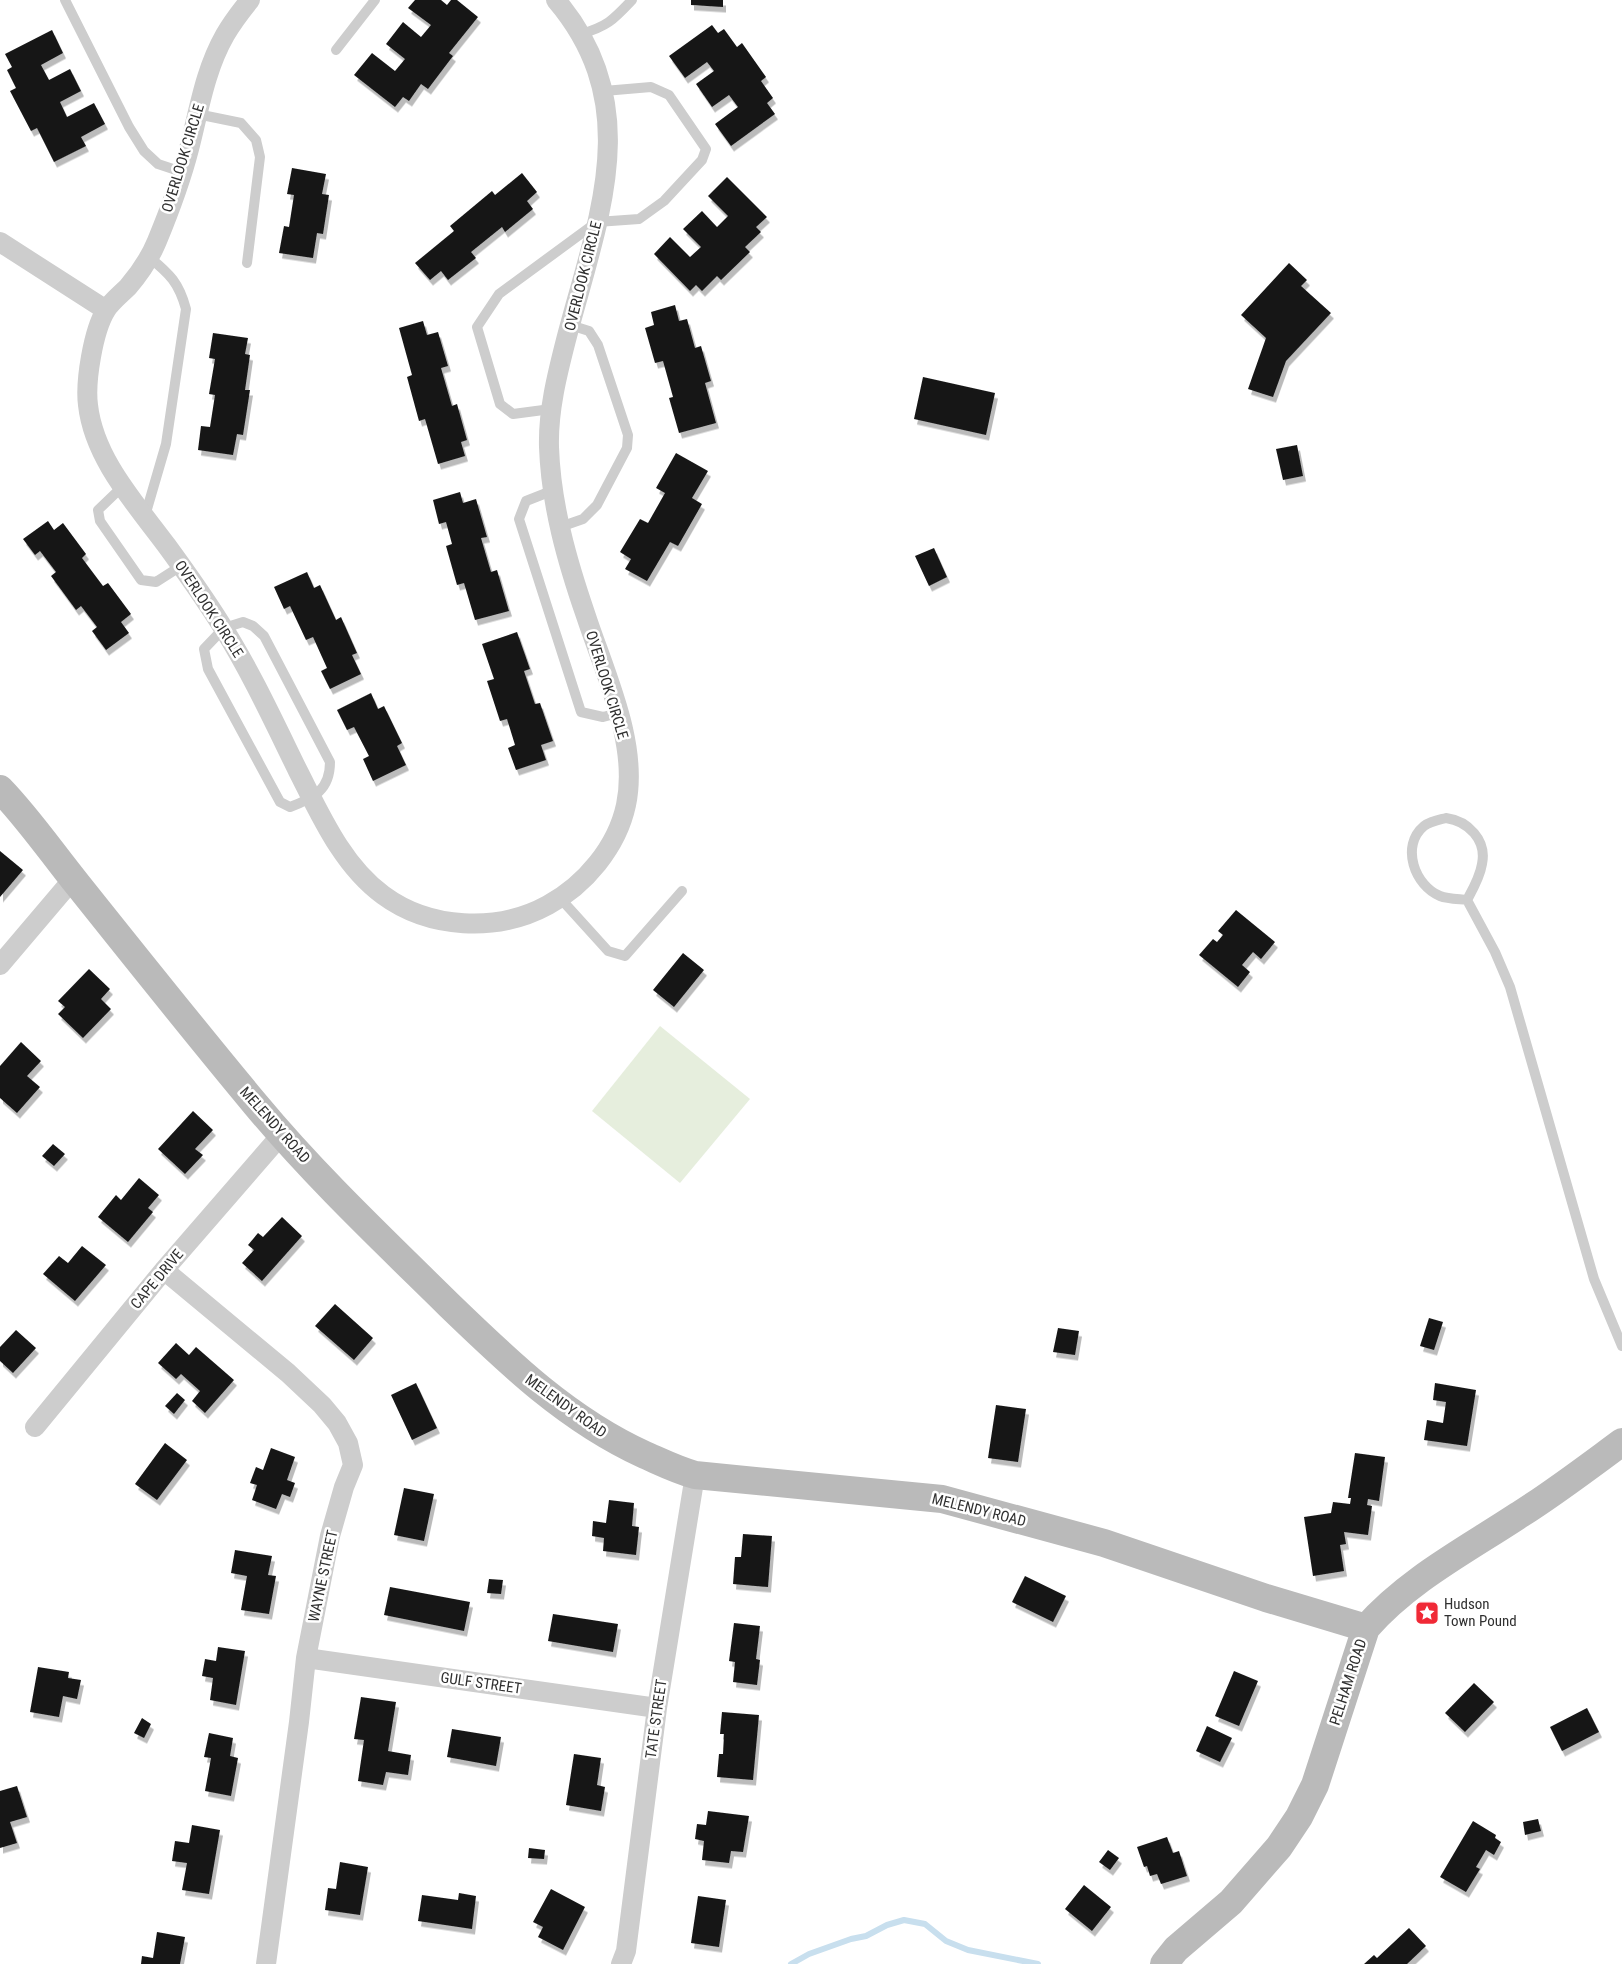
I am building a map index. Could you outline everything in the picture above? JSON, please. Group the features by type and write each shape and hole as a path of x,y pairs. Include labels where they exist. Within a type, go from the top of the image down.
{"street":[{"name":"OVERLOOK CIRCLE","path":"250,0 225,35 207,79 182,172 156,242 149,257 130,285 106,310 90,362 87,386 88,410 94,433 103,454 123,486 224,628 335,841 364,879 382,894 402,907 424,917 448,923 494,922 539,910 560,898 579,883 596,866 620,826 629,780 624,734 565,552 554,490 549,441 551,409 570,325 597,222 609,150 606,102 592,54 581,34 556,0"},
{"path":"0,242 106,310"},
{"name":"MELENDY ROAD","path":"0,789 34,828 73,879 282,1134 366,1223 504,1358 577,1417 616,1442 680,1471 695,1475 942,1499 1104,1543 1275,1601 1366,1628"},
{"path":"0,965 73,879"},
{"name":"CAPE DRIVE","path":"35,1427 164,1270 282,1134"},
{"name":"WAYNE STREET","path":"164,1270 288,1373 322,1405 337,1423 348,1443 353,1465 344,1487 330,1536 306,1658 266,1964"},
{"name":"PELHAM ROAD","path":"1164,1964 1176,1949 1231,1902 1280,1848 1300,1817 1315,1785 1366,1628 1384,1607 1408,1587 1527,1511 1622,1442"},
{"name":"TATE STREET","path":"621,1964 626,1951 657,1708 695,1475"},
{"name":"GULF STREET","path":"306,1658 657,1708"}],"lane":[{"path":"65,0 129,127 144,151 158,164 182,172"},
{"path":"336,50 375,0"},
{"path":"581,34 602,28 632,0"},
{"path":"551,409 513,414 500,404 477,327 499,294 597,222 639,220 664,201 702,160 706,149 669,95 651,87 604,91"},
{"path":"197,114 241,123 256,140 260,157 247,263"},
{"path":"145,516 166,444 186,309 181,291 169,274 149,257"},
{"path":"560,527 582,519 598,505 627,448 628,434 598,345 589,331 570,325"},
{"path":"123,486 98,510 100,521 141,580 156,582 181,566"},
{"path":"554,490 526,502 519,519 580,712 603,717 618,714"},
{"path":"243,622 253,626 264,636 330,762 330,771 325,785 312,799 290,808 280,802 208,668 204,650 224,628 243,622"},
{"path":"1457,819 1470,827 1480,841 1483,863 1467,900 1441,896 1426,886 1416,875 1413,846 1417,834 1424,826 1434,820 1457,819"},
{"path":"560,898 608,950 625,956 682,890"},
{"path":"1467,900 1495,952 1510,987 1594,1279 1622,1346"}],"green space":[{"path":"660,1026 750,1099 680,1183 592,1111"}],"building":[{"path":"415,0 441,0 447,5 451,0 457,0 478,17 449,53 453,56 428,89 421,84 409,101 403,97 395,107 354,75 372,53 395,71 405,59 386,44 403,22 421,37 431,25 408,8"},
{"path":"691,0 723,0 723,7 691,5"},
{"path":"712,25 718,33 724,29 737,47 742,43 766,77 761,81 773,98 767,103 775,114 731,146 715,124 738,107 729,95 712,107 696,84 714,71 707,62 685,78 669,56"},
{"path":"52,30 63,53 41,65 49,80 70,69 81,91 60,102 67,117 94,103 105,124 81,137 86,146 54,162 37,128 31,131 10,91 16,88 7,70 12,67 5,54"},
{"path":"292,168 326,174 322,194 329,195 323,234 317,233 313,258 279,253 284,226 289,227 294,195 287,194"},
{"path":"522,173 537,192 527,201 533,209 505,232 502,227 471,252 476,258 448,280 441,271 430,280 415,263 454,231 450,226 492,191 495,195"},
{"path":"727,177 767,217 756,227 761,232 745,247 750,252 721,280 717,276 702,291 696,285 690,291 654,254 670,237 690,257 701,247 683,229 702,211 717,227 728,216 708,196"},
{"path":"1289,263 1307,280 1301,286 1331,313 1286,361 1273,397 1248,389 1266,338 1241,315"},
{"path":"675,305 679,321 687,319 695,348 701,346 711,381 705,383 716,423 679,433 669,398 673,397 663,361 655,363 645,328 654,325 651,312"},
{"path":"423,321 427,335 438,332 448,366 441,368 452,406 457,404 467,440 461,442 465,456 438,464 425,419 419,421 407,377 412,375 399,328"},
{"path":"213,333 248,338 245,354 250,355 245,390 250,390 243,435 237,434 233,455 198,450 201,426 210,427 215,395 209,394 215,359 209,358"},
{"path":"923,377 995,393 986,435 914,419"},
{"path":"1297,445 1303,476 1283,480 1276,449"},
{"path":"676,453 708,471 692,498 702,504 678,546 670,542 647,581 625,569 631,559 620,552 640,519 648,523 665,493 656,488"},
{"path":"460,492 463,503 476,499 487,537 481,538 491,572 497,570 509,611 475,620 464,583 457,585 446,546 452,544 446,522 439,524 433,500"},
{"path":"48,521 54,530 63,523 86,554 82,558 103,586 108,583 131,614 121,622 129,633 106,650 92,631 97,627 81,606 76,610 51,576 56,572 40,551 35,555 23,539"},
{"path":"934,548 947,577 929,586 915,556"},
{"path":"307,572 314,588 320,585 336,620 341,617 357,653 352,655 361,674 330,689 321,671 327,668 313,637 306,640 290,606 284,609 274,587"},
{"path":"517,632 530,669 524,671 535,704 540,703 553,741 541,745 546,760 516,770 508,748 515,745 507,719 500,721 487,681 494,679 482,644"},
{"path":"371,693 378,709 384,706 402,743 397,746 406,765 373,781 363,759 369,756 354,727 347,730 337,710"},
{"path":"0,851 23,870 0,897"},
{"path":"1236,910 1275,942 1261,959 1253,952 1242,965 1250,972 1238,987 1199,955 1213,939 1217,942 1223,935 1218,931"},
{"path":"683,953 704,970 674,1007 653,990"},
{"path":"89,969 110,989 101,999 111,1009 83,1038 58,1014 65,1007 58,1001"},
{"path":"21,1042 41,1061 27,1076 40,1087 17,1113 0,1098 0,1066"},
{"path":"193,1111 213,1130 195,1149 203,1155 185,1174 158,1149"},
{"path":"53,1144 65,1154 54,1166 42,1156"},
{"path":"139,1178 159,1195 148,1208 153,1212 128,1242 98,1217 116,1195 121,1200"},
{"path":"282,1217 302,1236 262,1281 242,1263 254,1250 248,1245 258,1233 263,1237"},
{"path":"82,1246 106,1265 75,1301 43,1274 59,1256 68,1263"},
{"path":"335,1304 373,1338 354,1360 315,1326"},
{"path":"1429,1318 1443,1322 1434,1350 1420,1346"},
{"path":"1058,1328 1079,1331 1075,1355 1053,1352"},
{"path":"16,1330 36,1348 13,1373 0,1361 0,1347"},
{"path":"176,1343 189,1355 196,1347 234,1380 205,1413 192,1401 200,1391 181,1374 176,1379 158,1363"},
{"path":"416,1383 437,1428 412,1440 391,1395"},
{"path":"1435,1383 1476,1390 1467,1446 1424,1440 1427,1420 1443,1423 1446,1402 1433,1400"},
{"path":"177,1393 185,1400 174,1414 165,1406"},
{"path":"996,1405 1026,1409 1018,1462 988,1458"},
{"path":"165,1443 187,1460 157,1500 135,1484"},
{"path":"271,1448 295,1457 287,1480 295,1483 290,1497 282,1494 276,1509 252,1500 257,1485 250,1483 256,1467 263,1470"},
{"path":"1355,1453 1385,1457 1379,1501 1368,1499 1367,1505 1372,1506 1368,1535 1344,1532 1346,1544 1340,1545 1344,1571 1313,1576 1304,1517 1331,1513 1333,1502 1350,1504 1351,1498 1348,1498"},
{"path":"404,1488 434,1494 424,1541 394,1535"},
{"path":"609,1500 634,1503 632,1526 639,1527 636,1555 603,1551 604,1538 592,1536 593,1521 606,1523"},
{"path":"743,1534 772,1536 768,1587 733,1584 735,1557 741,1557"},
{"path":"235,1550 272,1556 268,1575 276,1576 269,1614 241,1610 247,1576 231,1573"},
{"path":"1025,1576 1066,1596 1053,1622 1012,1602"},
{"path":"489,1579 503,1580 501,1594 487,1593"},
{"path":"390,1587 470,1602 464,1631 384,1615"},
{"path":"553,1614 618,1624 613,1652 548,1641"},
{"path":"734,1623 760,1626 756,1659 760,1660 757,1685 733,1682 735,1662 729,1661"},
{"path":"218,1647 245,1651 236,1705 210,1700 213,1678 202,1676 205,1659 216,1661"},
{"path":"38,1667 69,1672 68,1678 81,1680 77,1699 63,1696 59,1717 30,1712"},
{"path":"1234,1671 1258,1681 1239,1726 1215,1716"},
{"path":"1474,1683 1494,1702 1465,1732 1445,1713"},
{"path":"361,1697 396,1702 388,1751 411,1755 408,1775 386,1772 383,1785 358,1781 364,1740 354,1739"},
{"path":"1587,1708 1599,1732 1562,1751 1550,1727"},
{"path":"722,1712 759,1715 753,1780 717,1777 719,1754 723,1754 724,1734 720,1734"},
{"path":"142,1718 151,1724 144,1738 134,1733"},
{"path":"1207,1726 1232,1738 1220,1762 1196,1751"},
{"path":"452,1729 501,1737 496,1766 447,1757"},
{"path":"209,1733 233,1738 230,1756 238,1758 231,1796 205,1791 211,1758 204,1757"},
{"path":"574,1754 601,1758 597,1785 605,1787 601,1811 566,1805"},
{"path":"17,1786 27,1817 10,1822 17,1843 0,1848 0,1791"},
{"path":"708,1811 749,1816 743,1852 731,1851 729,1863 702,1860 704,1841 695,1839 697,1824 706,1825"},
{"path":"1538,1819 1541,1831 1525,1835 1523,1822"},
{"path":"1473,1821 1496,1835 1495,1838 1501,1842 1494,1855 1486,1850 1476,1867 1480,1869 1466,1892 1440,1877"},
{"path":"192,1825 220,1830 209,1894 182,1890 187,1863 172,1861 175,1841 189,1843"},
{"path":"1167,1837 1173,1853 1179,1851 1187,1876 1161,1884 1157,1874 1150,1876 1147,1866 1144,1867 1137,1847"},
{"path":"529,1848 545,1850 544,1859 528,1858"},
{"path":"1108,1850 1119,1858 1110,1870 1099,1862"},
{"path":"340,1862 368,1867 360,1915 325,1910 328,1888 336,1889"},
{"path":"1084,1885 1111,1907 1092,1931 1065,1909"},
{"path":"551,1889 585,1907 563,1950 538,1937 543,1927 533,1922"},
{"path":"459,1893 476,1896 472,1929 418,1921 422,1895 458,1900"},
{"path":"698,1896 726,1900 719,1947 691,1943"},
{"path":"1409,1928 1426,1946 1407,1964 1364,1964 1374,1955 1377,1958"},
{"path":"157,1932 185,1937 180,1964 141,1964 142,1956 153,1958"}],"waterway":[{"path":"791,1964 809,1954 851,1939 866,1936 887,1925 904,1920 925,1924 946,1941 968,1950 1038,1964"}],"place":[{"name":"Hudson Town Pound","path":"1427,1613"}]}
